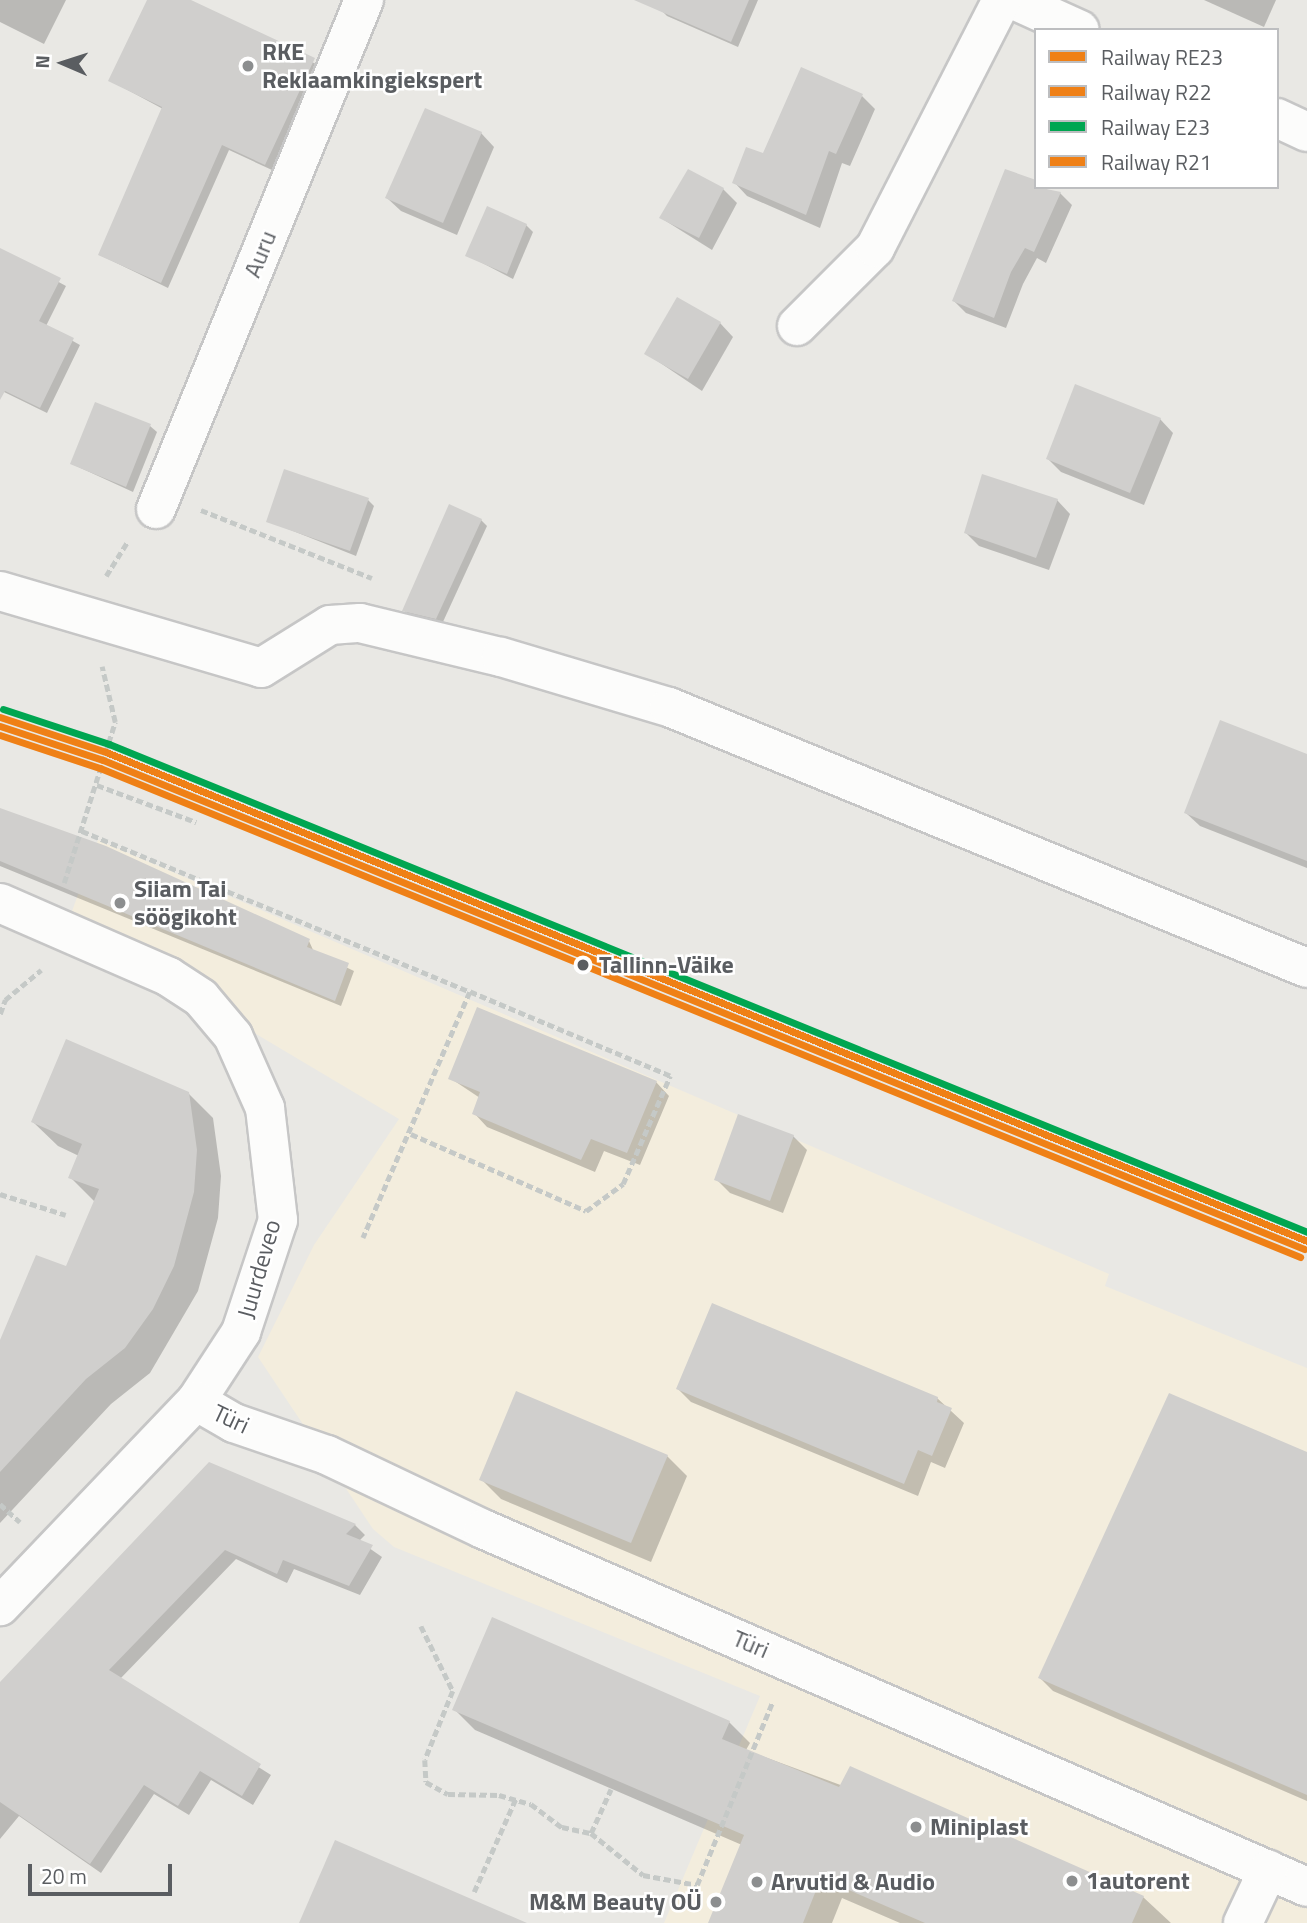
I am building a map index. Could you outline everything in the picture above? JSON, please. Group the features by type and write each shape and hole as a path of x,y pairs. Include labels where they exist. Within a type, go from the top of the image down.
{"street":[{"path":"797,326 875,248 1002,0"},
{"path":"1014,0 1076,28"},
{"name":"Auru","path":"159,502 357,2"},
{"path":"1279,119 1307,132"},
{"path":"0,592 261,668 330,625 360,623 419,635 669,707 1307,968"},
{"name":"Juurdeveo","path":"0,903 169,977 201,998 233,1035 265,1108 278,1220 241,1332 196,1401 0,1606"},
{"name":"Türi","path":"196,1401 234,1423 327,1455 1307,1886"},
{"path":"1243,1923 1268,1870"}],"path":[{"path":"159,502 375,579 400,594 419,635"},
{"path":"64,888 115,722 112,709"},
{"path":"97,785 196,822"},
{"path":"82,831 670,1076 623,1184 586,1211 411,1134"},
{"path":"0,1014 5,1000 43,969"},
{"path":"363,1238 411,1134 470,992"},
{"path":"0,1194 66,1215"},
{"path":"0,1504 26,1527"},
{"path":"421,1626 453,1691 425,1760 426,1782 448,1794 516,1797 562,1827 591,1833 643,1875 697,1885 790,1660"},
{"path":"591,1833 611,1789"},
{"path":"474,1892 516,1797"}],"shaded area":[{"path":"98,840 1109,1274 1105,1286 1307,1368 1307,1923 664,1923 760,1696 394,1547 373,1529 258,1357 314,1245 399,1119 68,922"}],"building":[{"path":"147,0 191,0 315,58 265,165 222,145 161,283 98,255 162,107 108,81"},
{"path":"634,0 749,0 731,42"},
{"path":"801,67 863,94 836,154 829,151 806,215 732,183 746,147 763,153"},
{"path":"425,108 482,132 443,223 385,198"},
{"path":"688,169 724,188 699,238 659,218"},
{"path":"1005,169 1034,179 1034,189 1061,192 1034,252 1025,248 1011,272 994,318 952,301"},
{"path":"487,206 527,224 507,274 465,256"},
{"path":"0,248 61,278 39,321 74,338 40,408 5,391 0,400"},
{"path":"677,297 721,322 688,379 644,354"},
{"path":"1075,384 1161,418 1130,493 1046,459"},
{"path":"95,402 151,424 126,487 70,464"},
{"path":"284,469 369,498 350,551 266,522"},
{"path":"982,474 1058,499 1036,558 964,533"},
{"path":"449,504 482,519 436,619 402,611"},
{"path":"1220,720 1307,754 1307,861 1184,813"},
{"path":"0,808 106,846 310,939 307,947 349,963 335,1001 0,861"},
{"path":"477,1007 657,1081 627,1153 591,1139 581,1160 472,1114 480,1092 448,1079"},
{"path":"66,1039 189,1092 197,1150 194,1192 174,1266 153,1309 125,1348 86,1379 0,1472 0,1340 36,1255 66,1266 99,1189 68,1178 82,1144 31,1122"},
{"path":"738,1114 794,1135 770,1201 714,1180"},
{"path":"712,1303 938,1397 937,1402 952,1408 932,1456 918,1450 904,1484 676,1389"},
{"path":"516,1391 668,1455 631,1543 479,1480"},
{"path":"1169,1393 1307,1452 1307,1795 1038,1678"},
{"path":"209,1462 356,1524 346,1534 373,1545 349,1586 283,1560 277,1574 225,1550 109,1670 261,1764 242,1796 200,1771 178,1806 144,1785 90,1864 0,1802 0,1682"},
{"path":"492,1617 730,1721 722,1739 839,1787 850,1766 1144,1896 1132,1923 925,1923 821,1878 803,1923 708,1923 744,1835 452,1710"},
{"path":"335,1840 527,1923 299,1923"}],"rail line":[{"name":"E23","path":"3,709 109,744 1307,1232"},
{"name":"RE23","path":"0,717 106,752 1307,1241"},
{"name":"R22","path":"0,726 103,760 1304,1249"},
{"name":"R21","path":"0,735 100,768 1300,1257"}],"place":[{"name":"RKE Reklaamkingiekspert","path":"248,66"},
{"name":"Siiam Tai söögikoht","path":"120,903"},
{"name":"Tallinn-Väike","path":"583,965"},
{"name":"Miniplast","path":"916,1827"},
{"name":"1autorent","path":"1072,1881"},
{"name":"Arvutid & Audio","path":"757,1882"},
{"name":"M&M Beauty OÜ","path":"716,1902"}]}
